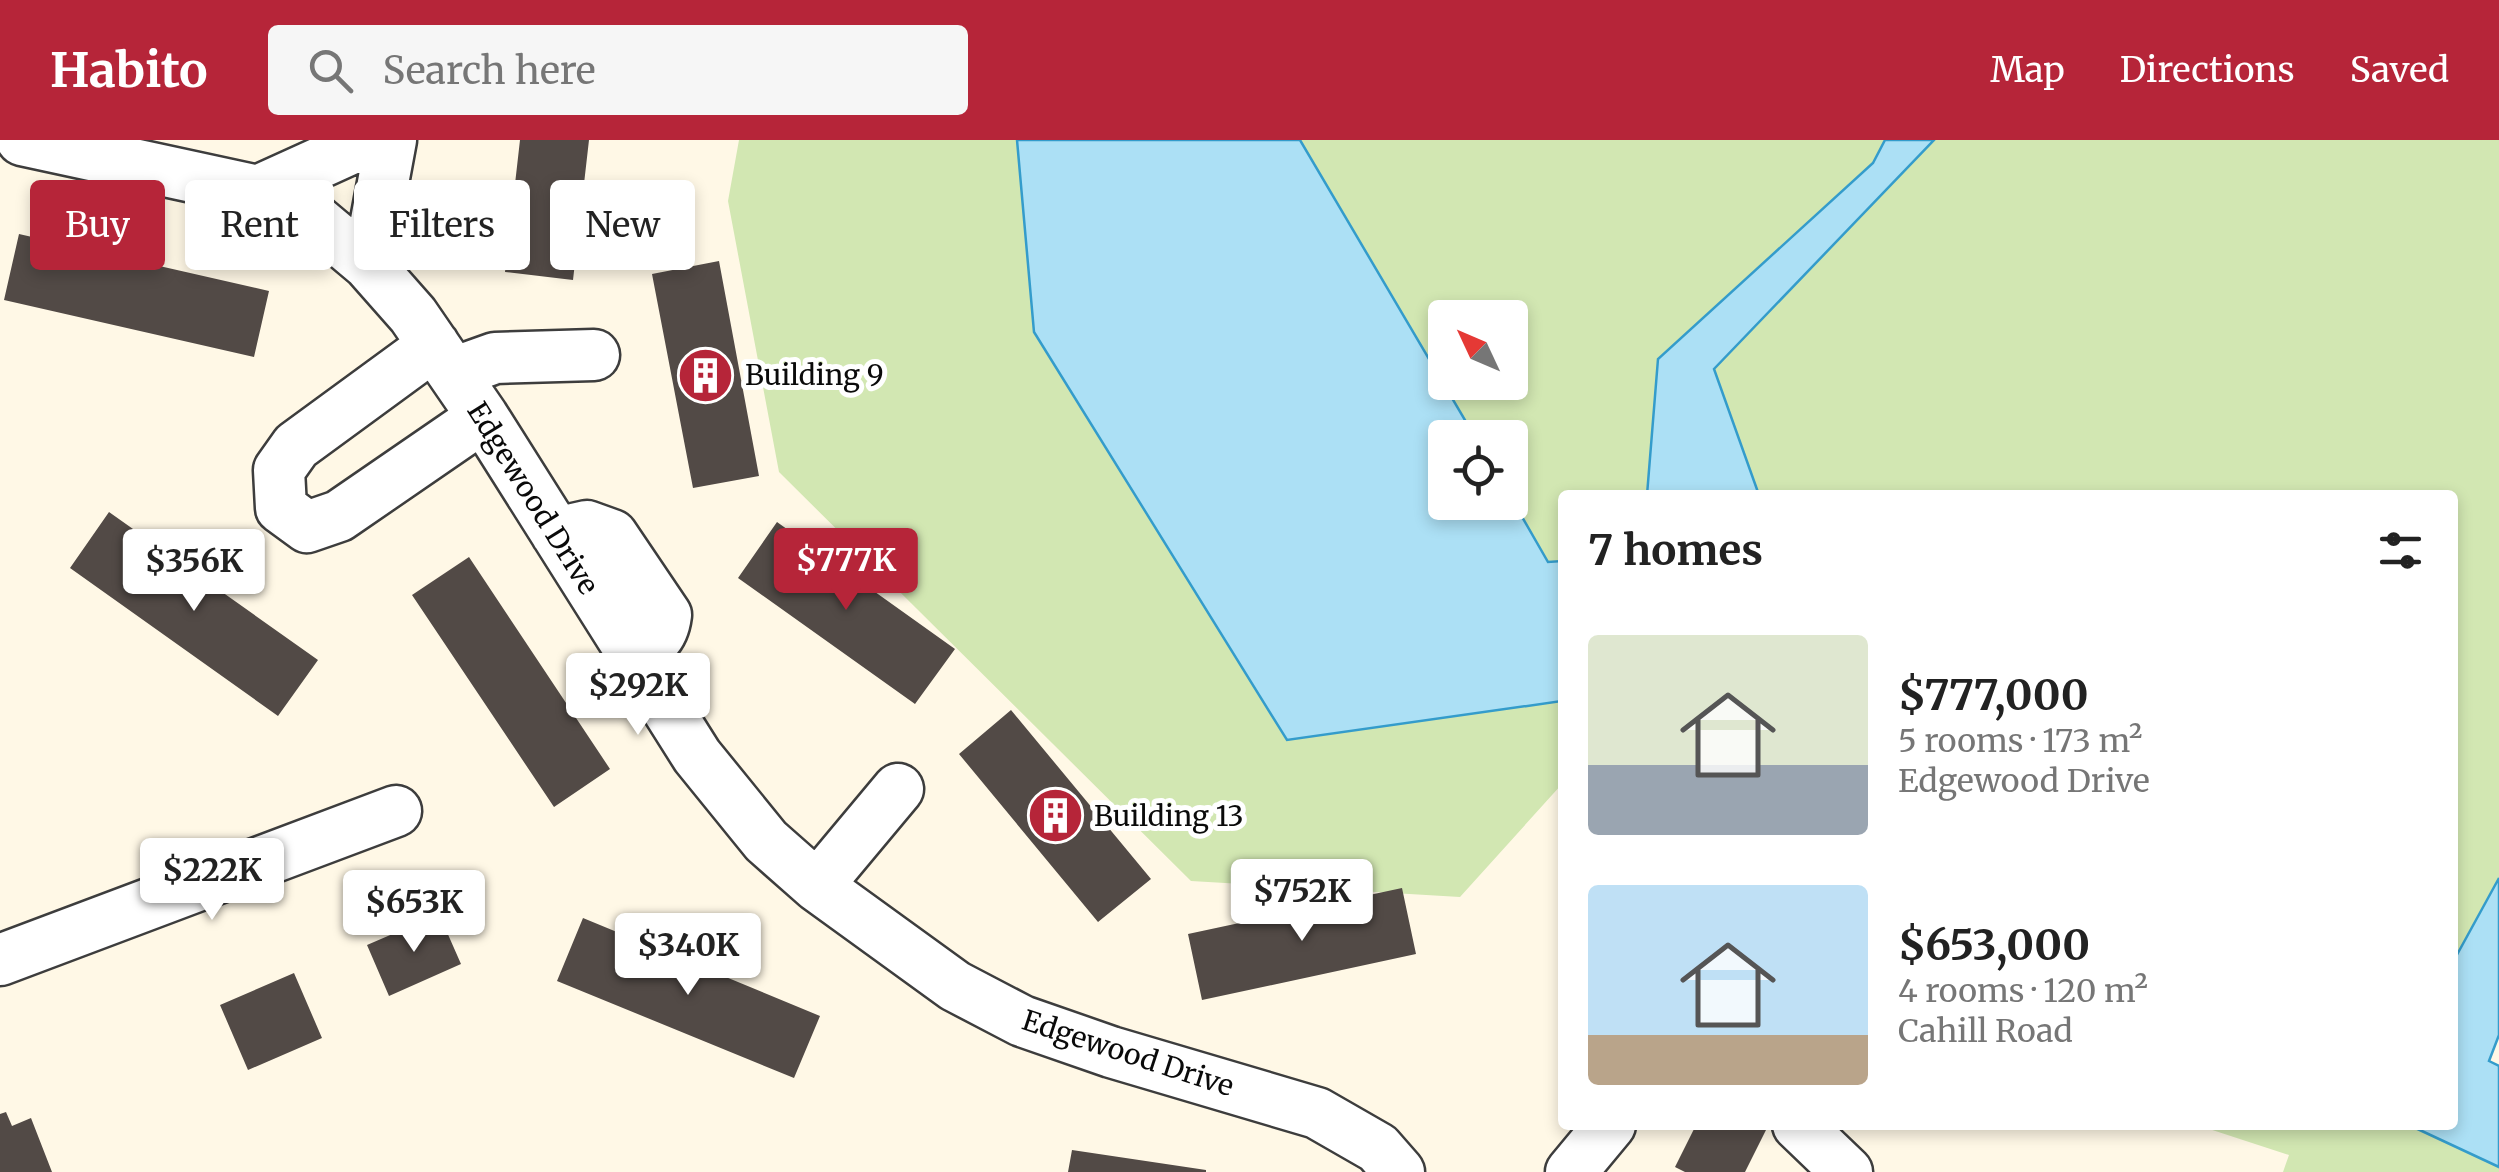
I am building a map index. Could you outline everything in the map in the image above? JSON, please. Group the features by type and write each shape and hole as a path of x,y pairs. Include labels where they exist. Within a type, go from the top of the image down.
{"street":[{"name":"Edgewood Drive","path":"22,140 87,147 215,180"},
{"path":"282,180 370,140"},
{"path":"384,180 391,140"},
{"name":"Edgewood Drive","path":"334,235 354,252"},
{"name":"Edgewood Drive","path":"374,270 414,314 483,417 696,756 766,841 817,886 955,986 1022,1020 1111,1052 1317,1113 1378,1148 1400,1172"},
{"path":"483,417 339,516 307,527 281,508 278,470 296,446 444,359 594,355"},
{"path":"817,886 898,789"},
{"path":"0,960 396,811"},
{"path":"1571,1172 1606,1130"},
{"path":"1803,1130 1847,1172"}],"green space":[{"path":"739,140 1017,140 1035,332 1287,740 1558,702 1558,788 1460,897 1191,881 779,472 728,201"},
{"path":"1300,140 1885,140 1873,163 1658,359 1647,490 1558,490 1558,561 1548,562 1524,520 1528,520 1528,420 1465,420 1453,400 1528,400 1528,300 1428,300 1428,357"},
{"path":"1934,140 2499,140 2499,878 2458,953 2458,490 1757,490 1714,369"},
{"path":"2212,1130 2420,1130 2499,1167 2499,1172 2283,1172 2289,1155"}],"water":[{"path":"1017,140 1300,140 1428,357 1428,400 1453,400 1465,420 1428,420 1428,520 1524,520 1548,562 1558,561 1558,702 1287,740 1034,332"},
{"path":"1885,140 1934,140 1714,369 1757,490 1647,490 1658,359 1873,163"},
{"path":"2499,878 2499,1035 2489,1061 2499,1066 2499,1167 2420,1130 2458,1130 2458,953"}],"building":[{"path":"520,140 589,140 584,180 550,180 550,270 574,270 573,280 505,272 530,270 530,180 515,180"},
{"path":"19,234 30,237 30,270 165,267 269,291 254,357 4,300"},
{"name":"Building 9","path":"719,261 759,476 693,488 652,274 695,270 695,266"},
{"path":"109,512 318,660 278,716 70,568"},
{"path":"777,522 955,649 915,704 738,578"},
{"path":"469,557 610,769 554,807 412,595"},
{"name":"Building 13","path":"1011,710 1151,879 1098,922 959,754"},
{"path":"1402,888 1416,954 1202,1000 1188,934"},
{"path":"439,914 461,964 389,996 367,945"},
{"path":"583,918 820,1016 794,1078 557,981"},
{"path":"294,973 322,1038 248,1070 220,1005"},
{"path":"6,1112 12,1126 31,1118 52,1172 0,1172 0,1114"},
{"path":"1694,1130 1766,1130 1745,1172 1685,1172 1675,1167"},
{"path":"1072,1150 1206,1170 1206,1172 1068,1172"}],"place":[{"name":"Building 9","path":"706,375"},
{"name":"Building 13","path":"1055,816"}]}
